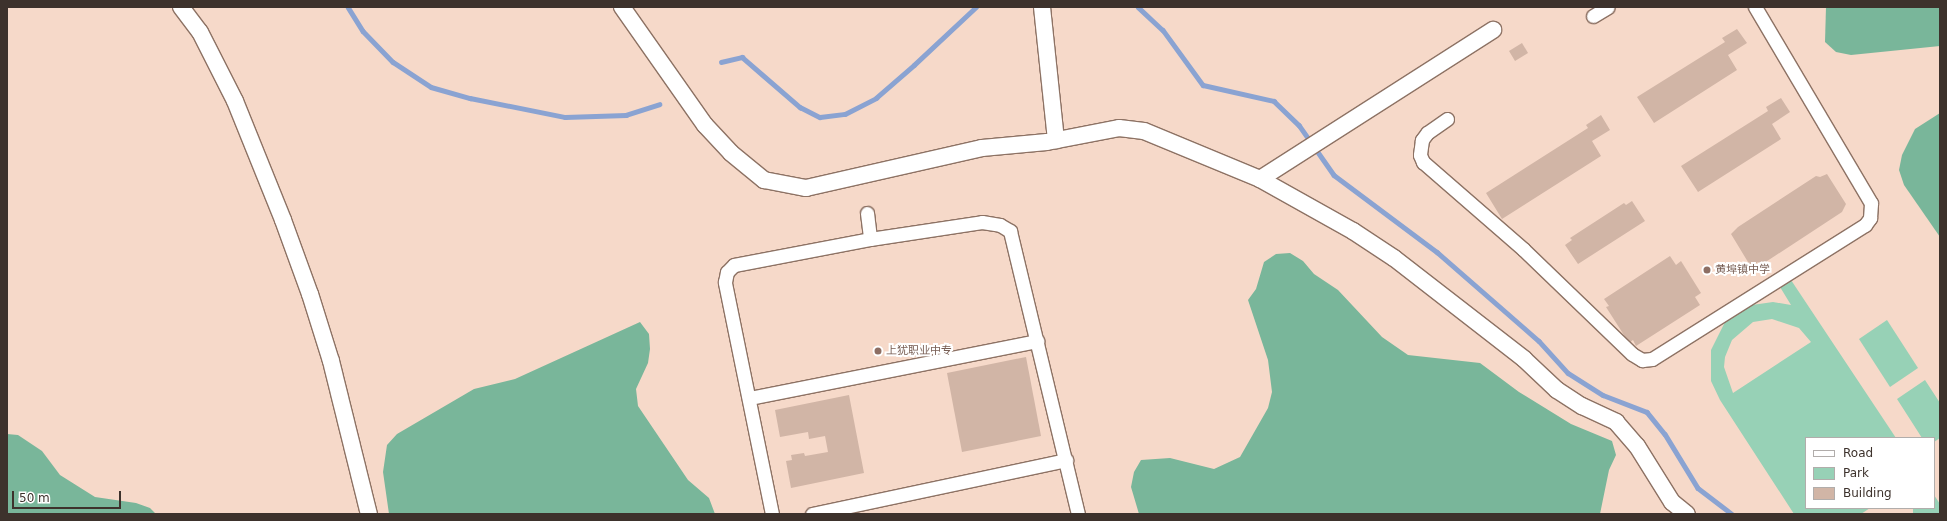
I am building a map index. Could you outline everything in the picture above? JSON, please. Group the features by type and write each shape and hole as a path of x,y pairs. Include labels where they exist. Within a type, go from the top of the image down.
{"street":[{"path":"181,7 200,32 235,101 283,220 310,294 331,361 369,514"},
{"path":"622,7 705,125 731,153 764,180 806,188 982,148 1056,140 1119,128 1144,131 1260,179 1353,231 1394,258 1524,359 1557,390 1582,406 1616,422 1627,432 1672,502 1687,514"},
{"path":"1042,7 1056,140"},
{"path":"1593,16 1608,7"},
{"path":"1447,119 1427,133 1422,140 1420,155 1423,162 1522,249 1632,354 1642,360 1652,359 1865,225 1873,211 1871,202 1755,7"},
{"path":"1260,179 1493,30"},
{"path":"867,213 870,239"},
{"path":"772,514 725,282 727,272 734,265 870,239 982,222 1000,225 1010,231 1078,514"},
{"path":"749,398 1037,341"},
{"path":"812,514 1066,460"}],"green space":[{"path":"1826,7 1940,7 1940,46 1851,55 1836,52 1825,42"},
{"path":"1940,113 1940,237 1904,185 1899,170 1902,155 1915,129"},
{"path":"1290,253 1303,261 1314,274 1338,290 1382,337 1408,355 1480,363 1519,392 1571,424 1612,441 1616,455 1609,470 1600,514 1139,514 1131,487 1134,472 1141,460 1170,458 1214,469 1240,457 1268,408 1272,392 1268,360 1248,300 1256,289 1264,262 1276,254"},
{"path":"1791,280 1895,437 1805,437 1805,509 1868,509 1861,514 1794,514 1720,400 1711,381 1711,350 1725,322 1752,305 1773,302 1791,305 1780,287","holes":["1772,319 1799,328 1811,342 1733,393 1724,367 1725,357 1732,340 1753,322"]},
{"path":"1887,320 1918,368 1890,387 1859,339"},
{"path":"640,322 649,334 650,349 648,363 636,389 638,406 688,480 709,498 715,514 389,514 383,472 387,445 397,434 474,389 515,379"},
{"path":"1925,380 1940,403 1940,438 1935,441 1935,437 1921,437 1897,399"},
{"path":"7,434 18,435 42,451 60,475 95,497 136,503 150,508 156,514 7,514"},
{"path":"1935,496 1940,504 1940,514 1913,514 1913,509 1935,509"}],"building":[{"path":"1737,29 1747,43 1728,55 1737,70 1654,123 1637,97 1725,42 1722,38"},
{"path":"1522,43 1528,53 1515,61 1509,51"},
{"path":"1781,98 1790,112 1772,124 1781,139 1698,192 1681,166 1768,111 1766,107"},
{"path":"1601,115 1610,130 1592,141 1601,156 1502,219 1486,193 1588,128 1586,125"},
{"path":"1827,174 1846,204 1842,212 1761,265 1758,262 1751,267 1731,234 1738,227 1816,176 1820,177"},
{"path":"1632,201 1645,221 1578,264 1565,245 1572,240 1570,238 1624,203 1626,205"},
{"path":"1670,256 1676,265 1681,261 1701,293 1695,297 1700,305 1636,346 1633,340 1629,343 1606,307 1609,306 1604,299"},
{"path":"1026,357 1041,436 962,452 947,373"},
{"path":"849,395 864,473 791,488 786,461 792,460 791,455 804,453 805,456 828,452 825,436 809,439 808,432 780,437 775,410"}],"waterway":[{"path":"348,7 363,31 393,62 431,87 470,98 565,117 626,115 659,104"},
{"path":"721,62 742,57 800,107 820,117 845,114 876,98 976,7"},
{"path":"1138,7 1163,30 1203,85 1274,101 1299,125 1334,175 1437,252 1539,341 1568,373 1603,395 1647,412 1665,434 1698,488 1732,514"}],"place":[{"name":"黄埠镇中学","path":"1707,270"},
{"name":"上犹职业中专","path":"878,351"}]}
